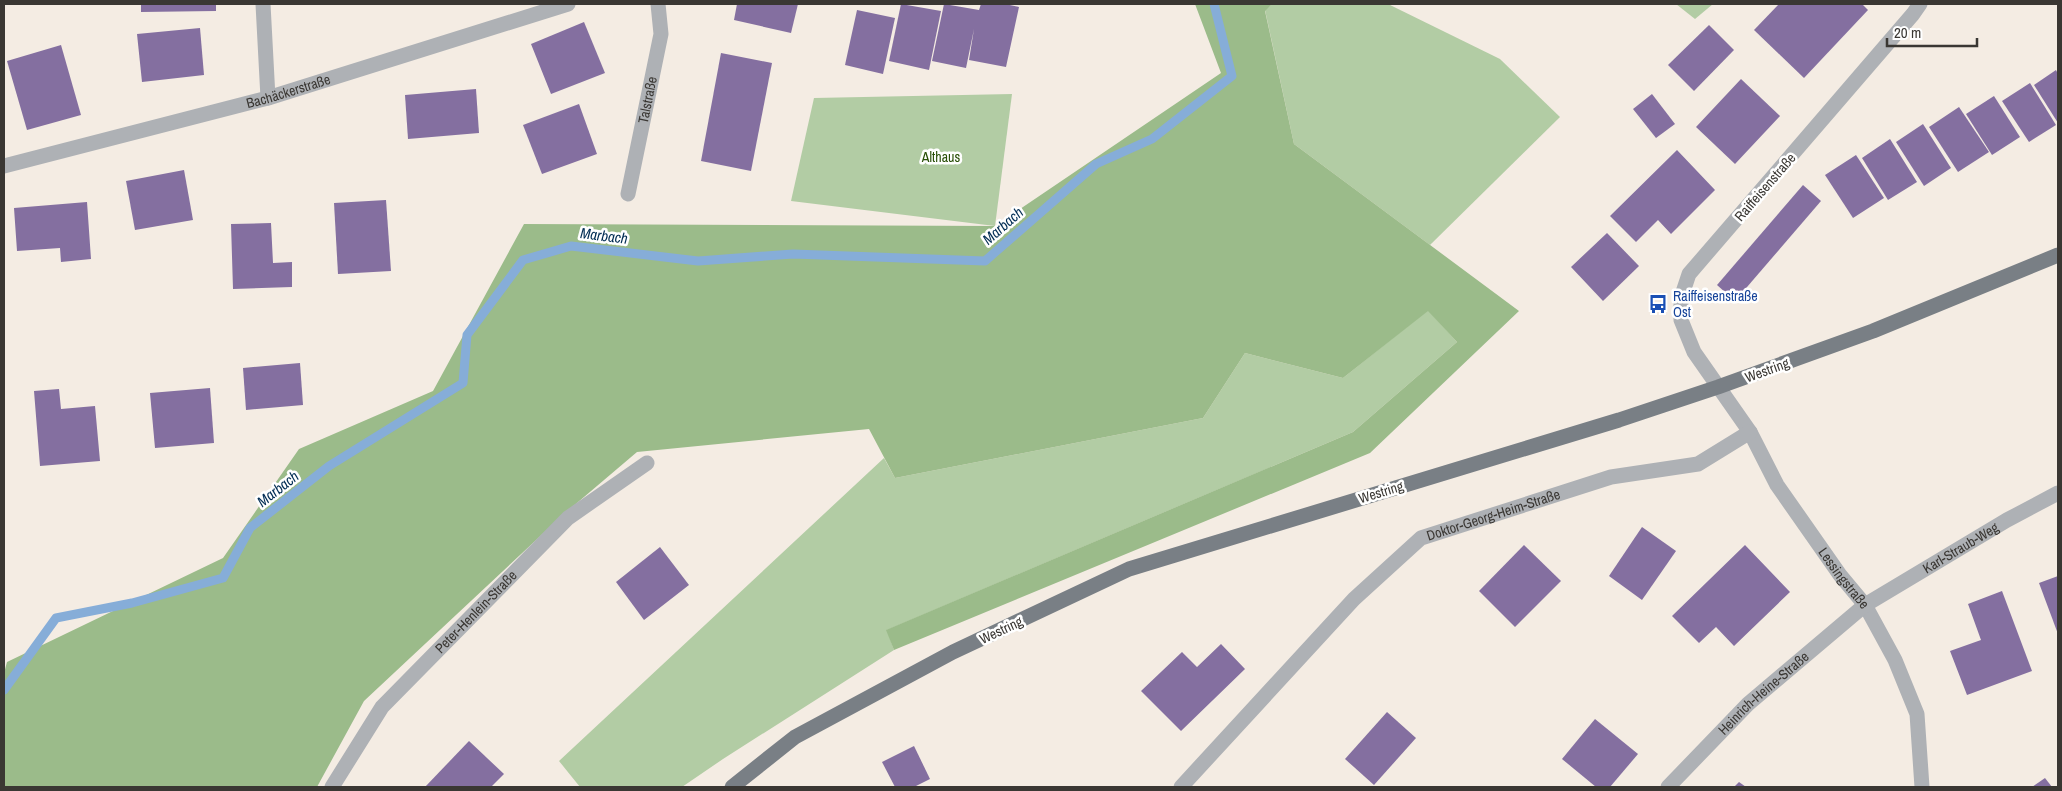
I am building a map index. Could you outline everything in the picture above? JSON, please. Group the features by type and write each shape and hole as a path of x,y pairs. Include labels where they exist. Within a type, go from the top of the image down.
{"main road":[{"name":"Westring","path":"732,787 796,737 954,652 1129,569 1600,426 1718,387 1873,331 2058,255"}],"street":[{"path":"264,4 268,98"},
{"name":"Bachäckerstraße","path":"4,166 268,98 568,4"},
{"name":"Talstraße","path":"628,194 661,34 658,4"},
{"name":"Raiffeisenstraße","path":"1718,387 1694,352 1681,320 1681,298 1689,274 1920,4"},
{"name":"Lessingstraße","path":"1718,387 1750,432 1777,485 1840,575 1865,606 1895,660 1917,714 1922,787"},
{"name":"Doktor-Georg-Heim-Straße","path":"1181,787 1354,599 1421,538 1611,477 1698,464 1750,432"},
{"name":"Peter-Henlein-Straße","path":"332,787 382,707 568,518 647,463"},
{"name":"Karl-Straub-Weg","path":"1865,606 2007,520 2058,493"},
{"name":"Heinrich-Heine-Straße","path":"1668,787 1748,704 1865,606"}],"green space":[{"path":"1195,4 1272,4 1265,11 1294,144 1519,311 1370,453 894,650 886,630 1353,432 1457,342 1428,311 1343,378 1245,353 1203,418 895,478 869,429 637,452 564,514 364,701 317,787 4,787 4,673 7,662 223,558 299,449 433,391 524,224 995,226 1221,73"},
{"path":"1272,4 1388,4 1500,59 1560,117 1430,245 1294,144 1265,10"},
{"path":"1676,4 1713,4 1695,19"},
{"name":"Althaus","path":"1012,94 995,226 791,201 814,98"},
{"path":"1428,310 1457,342 1353,432 887,630 894,650 682,787 580,787 559,761 884,458 895,478 1203,418 1245,353 1343,378"}],"building":[{"path":"141,4 216,4 216,11 141,12"},
{"path":"737,4 798,4 791,33 734,20"},
{"path":"901,4 941,11 929,70 889,61"},
{"path":"944,4 979,10 981,4 1005,4 1019,7 1006,67 969,60 974,29 966,68 932,61"},
{"path":"1779,4 1862,4 1868,10 1804,78 1754,30"},
{"path":"857,10 895,18 883,74 845,65"},
{"path":"584,22 605,73 551,94 531,44"},
{"path":"1709,25 1734,50 1694,91 1668,65"},
{"path":"200,28 204,75 142,82 137,34"},
{"path":"61,45 81,115 27,130 7,61"},
{"path":"721,53 772,63 751,171 701,161"},
{"path":"2056,70 2058,74 2058,123 2034,85"},
{"path":"1741,79 1780,116 1735,164 1696,127"},
{"path":"2030,83 2056,125 2029,142 2002,101"},
{"path":"476,89 479,133 408,139 405,95"},
{"path":"1652,94 1675,124 1656,138 1633,109"},
{"path":"1994,96 2020,137 1992,155 1966,114"},
{"path":"579,104 597,154 542,174 523,125"},
{"path":"1959,107 1989,152 1958,172 1929,127"},
{"path":"1923,124 1951,168 1924,186 1896,142"},
{"path":"1890,139 1917,182 1888,200 1862,158"},
{"path":"1677,150 1715,190 1671,234 1658,220 1636,242 1610,216"},
{"path":"1856,155 1884,198 1853,218 1825,175"},
{"path":"184,170 193,220 135,230 126,181"},
{"path":"1803,185 1821,201 1735,301 1717,285"},
{"path":"386,200 391,271 338,274 334,203"},
{"path":"87,202 91,259 61,262 60,248 17,251 14,208"},
{"path":"271,223 273,263 292,262 292,287 233,289 231,224"},
{"path":"1607,233 1639,266 1603,301 1571,267"},
{"path":"300,363 303,405 246,410 243,368"},
{"path":"210,388 214,443 155,448 150,393"},
{"path":"59,389 61,409 95,406 100,461 40,466 34,391"},
{"path":"1642,527 1676,551 1642,600 1609,576"},
{"path":"1524,545 1561,581 1515,627 1479,591"},
{"path":"1745,545 1790,592 1734,646 1716,627 1699,643 1672,616"},
{"path":"660,547 689,585 644,620 616,582"},
{"path":"2058,576 2058,634 2039,583"},
{"path":"2002,591 2032,671 1967,695 1950,651 1981,640 1968,604"},
{"path":"1221,644 1245,669 1181,731 1141,691 1182,652 1197,667"},
{"path":"1387,712 1416,738 1374,785 1345,759"},
{"path":"1595,719 1638,754 1610,787 1596,787 1562,759"},
{"path":"469,741 504,774 491,787 425,787"},
{"path":"914,746 930,779 914,787 895,787 882,762"},
{"path":"2045,778 2052,787 2032,787"},
{"path":"1739,782 1746,787 1734,787"}],"waterway":[{"name":"Marbach","path":"4,690 56,618 132,603 223,578 250,528 329,466 463,383 467,335 523,260 571,246 698,261 793,254 985,261 1096,164 1152,139 1232,76 1214,4"}],"place":[{"name":"Raiffeisenstraße Ost","path":"1658,304"}]}
